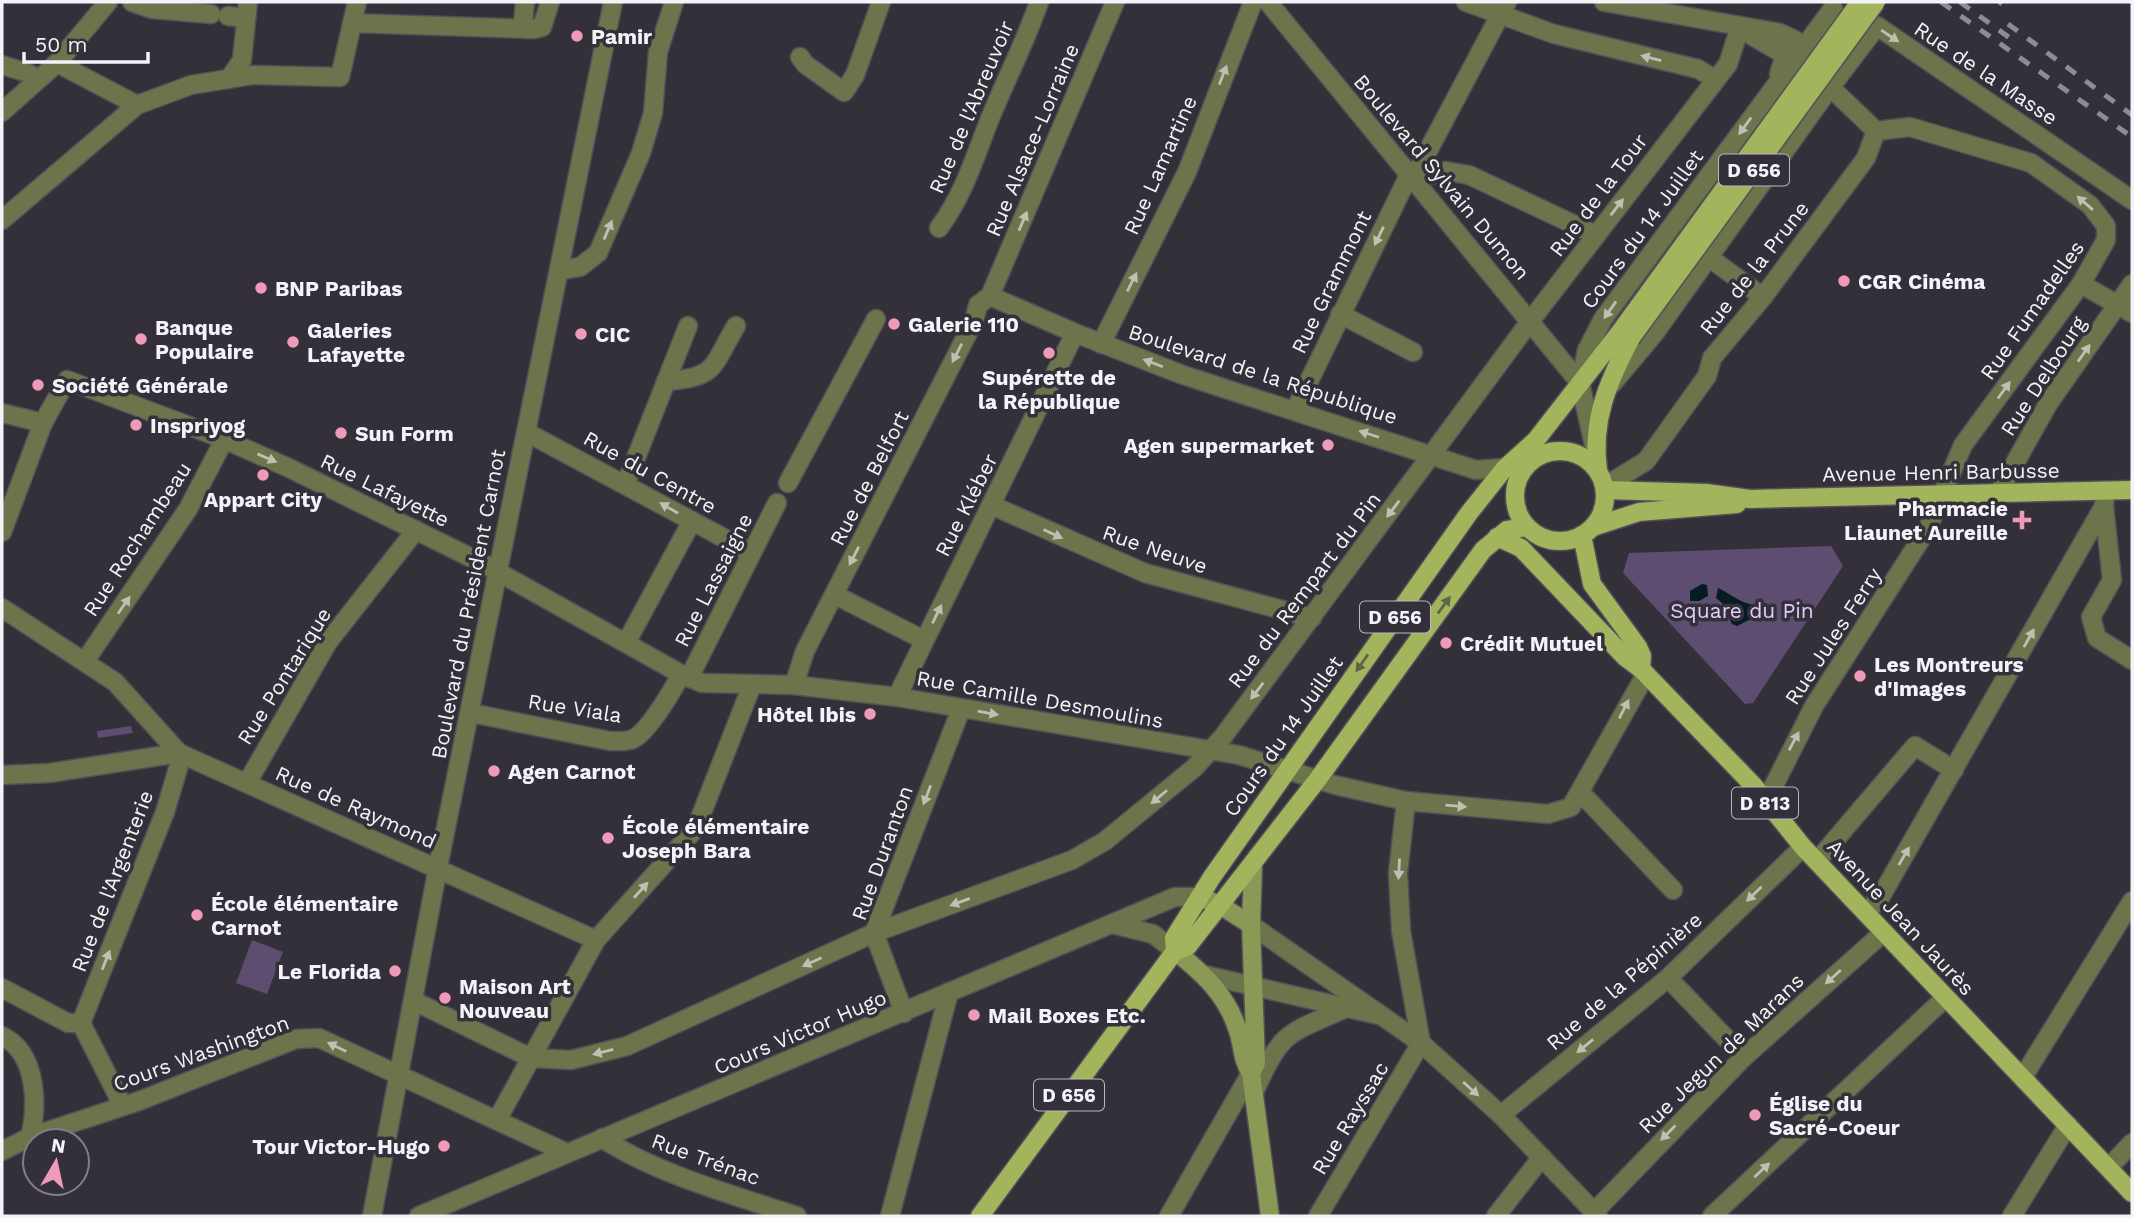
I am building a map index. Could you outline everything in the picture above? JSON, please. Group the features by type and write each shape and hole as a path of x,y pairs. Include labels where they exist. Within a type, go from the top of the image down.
{"main road":[{"name":"D 656","path":"1602,483 1595,451 1597,419 1626,335 1860,2"},
{"name":"D 656","path":"1580,383 1626,335 1876,2"},
{"name":"Cours du 14 Juillet","path":"1199,897 1469,513 1504,469 1536,440 1580,383"},
{"name":"Cours du 14 Juillet","path":"1526,466 1536,440"},
{"path":"1563,451 1589,461 1602,483 1601,514 1587,531 1558,541 1545,538 1527,527 1518,510 1515,489 1526,466 1550,452 1563,451"},
{"name":"Avenue Henri Barbusse","path":"1602,483 1750,499 1942,495 2104,498 2132,490"},
{"name":"Avenue Henri Barbusse","path":"1587,531 1639,512 1728,505 1750,499"},
{"name":"D 656","path":"981,1216 1175,951 1188,946 1253,866 1483,550 1497,537 1518,526 1527,527"},
{"name":"D 813","path":"1587,531 1592,584 1638,647 1644,672"},
{"name":"D 813","path":"1497,537 1521,548 1625,657 1644,672"},
{"name":"Avenue Jean Jaurès","path":"1644,672 1753,785 1803,847 2132,1193"},
{"path":"1253,866 1251,925 1256,1063 1251,1073 1270,1216"},
{"name":"D 656","path":"1175,951 1174,938 1199,897"},
{"path":"1199,897 1220,905 1251,925"},
{"path":"1175,951 1205,975 1227,1000 1240,1036 1245,1065 1251,1073"}],"street":[{"path":"2,112 57,63 108,2"},
{"path":"132,2 152,9 233,12 242,60 229,79"},
{"path":"2,220 137,104 191,85 252,75 340,77 357,2"},
{"path":"525,2 523,22 531,29"},
{"path":"352,23 531,29 542,27 547,19 550,2"},
{"name":"Boulevard du Président Carnot","path":"372,1216 438,867 613,2"},
{"path":"560,270 580,267 598,253 646,141 656,88 658,52 674,2"},
{"path":"800,57 844,92 855,75 881,2"},
{"name":"Rue de l'Abreuvoir","path":"939,228 956,204 971,173 989,120 1026,43 1040,2"},
{"name":"Rue Alsace-Lorraine","path":"990,296 1115,2"},
{"name":"Rue Lamartine","path":"1101,344 1187,172 1253,2"},
{"name":"Boulevard Sylvain Dumon","path":"1268,2 1580,383"},
{"path":"1466,2 1504,9 1554,34 1698,69 1716,79"},
{"path":"1604,2 1786,35 1795,40 1800,52"},
{"name":"Cours du 14 Juillet","path":"1580,383 1587,350 1604,319 1833,8"},
{"name":"Rue Grammont","path":"1295,410 1340,314 1411,177 1504,9"},
{"name":"Rue de la Masse","path":"1830,87 1877,26 2132,200"},
{"path":"1740,27 1749,37 1785,55 1786,61 1770,91"},
{"name":"Rue de la Tour","path":"1434,454 1531,320 1732,57 1740,27"},
{"path":"57,63 137,104"},
{"path":"2,65 28,73 36,79"},
{"path":"1604,393 1654,334 1707,256 1830,87 1877,131"},
{"name":"Rue Fumadelles","path":"1877,131 1910,127 2012,155 2031,163 2090,205 2106,226 2107,234 2099,256 1963,445 1942,495"},
{"name":"Rue de la Prune","path":"1602,483 1646,460 1707,376 1712,358 1763,297 1866,158 1877,131"},
{"path":"1411,177 1446,171 1469,175 1596,234"},
{"path":"1707,256 1763,297"},
{"path":"2081,284 2124,309"},
{"name":"Rue Delbourg","path":"1997,495 2048,404 2124,309 2132,284"},
{"name":"Boulevard de la République","path":"990,296 1101,344 1182,375 1434,454 1476,470 1526,466"},
{"name":"Rue de Belfort","path":"794,685 805,651 974,321 978,305 990,296"},
{"path":"1340,314 1413,352"},
{"path":"788,483 876,319"},
{"path":"666,381 699,378 707,373 736,326"},
{"path":"626,483 688,327"},
{"name":"Rue Kléber","path":"897,697 1075,333"},
{"name":"Rue Lafayette","path":"43,423 67,380 225,440 416,530 498,572 685,676 702,683 752,685"},
{"path":"1580,383 1595,451"},
{"path":"2,413 43,423 2,533"},
{"name":"Rue du Centre","path":"526,432 751,552"},
{"name":"Rue Rochambeau","path":"85,661 188,509 225,440"},
{"name":"Rue du Rempart du Pin","path":"531,1058 571,1060 627,1046 874,933 1072,860 1105,841 1194,768 1222,738 1434,454"},
{"name":"Rue Jules Ferry","path":"1765,803 1793,741 1928,528 1942,495"},
{"path":"2104,498 2112,580 2091,617 2097,638 2132,660"},
{"path":"1866,913 1881,896 1954,770 2104,498"},
{"name":"Rue Lassaigne","path":"685,676 777,503"},
{"name":"Rue Neuve","path":"991,505 1145,573 1312,618"},
{"path":"626,643 692,521"},
{"name":"Rue Pontarique","path":"247,783 328,642 416,530"},
{"path":"835,595 924,640"},
{"path":"5,615 85,661 115,682 179,753"},
{"path":"1644,672 1581,793 1673,890"},
{"name":"Rue Viala","path":"471,713 610,741 629,740 637,736 685,676"},
{"path":"497,1120 596,940 696,828 752,685"},
{"name":"Rue Camille Desmoulins","path":"752,685 794,685 897,697 1239,754 1318,779 1406,801 1548,814 1571,807 1581,793"},
{"name":"Rue Duranton","path":"904,1013 874,933 961,709"},
{"path":"1817,860 1915,746 1954,770"},
{"path":"2,775 49,772 179,753"},
{"name":"Rue de Raymond","path":"179,753 596,940"},
{"name":"Rue de l'Argenterie","path":"81,1023 165,812 179,765 179,753"},
{"path":"1406,801 1398,873 1401,931 1421,1043"},
{"name":"Rue de la Pépinière","path":"1500,1115 1668,978 1803,847"},
{"path":"1175,897 1212,877"},
{"name":"Cours Victor Hugo","path":"419,1216 1175,897 1199,897"},
{"path":"2023,1077 2132,901"},
{"path":"1112,924 1153,934 1175,951"},
{"path":"1251,925 1421,1043 1500,1115 1596,1214"},
{"name":"Rue Jegun de Marans","path":"1596,1214 1744,1056 1884,932"},
{"path":"1205,975 1378,1015"},
{"path":"1668,978 1744,1056"},
{"path":"2,988 68,1023 81,1023 123,1106"},
{"path":"890,1216 949,992"},
{"path":"1712,1216 1945,998"},
{"path":"414,1001 531,1058"},
{"path":"1253,1096 1274,1049 1289,1033 1344,1009"},
{"path":"2,1036 19,1048 37,1096 32,1127"},
{"name":"Cours Washington","path":"60,1127 123,1106 296,1039 319,1038 398,1077 567,1153"},
{"name":"Rue Rayssac","path":"1318,1216 1421,1043"},
{"path":"1169,1216 1251,1073"},
{"path":"2012,1216 2068,1125"},
{"name":"Rue Trénac","path":"602,1138 621,1151 656,1165 797,1216"},
{"name":"Cours Washington","path":"2,1151 21,1142"},
{"path":"2109,1167 2132,1143"},
{"path":"1496,1216 1542,1157"}],"green space":[{"name":"Square du Pin","path":"1831,546 1843,566 1753,703 1745,704 1623,573 1629,553"},
{"path":"131,726 133,733 98,738 97,731"},
{"path":"252,940 283,952 267,994 236,983"}],"water":[{"path":"1702,584 1707,585 1708,596 1699,601 1690,601 1690,591"},
{"path":"1718,588 1741,601 1753,605 1765,603 1773,608 1737,626 1732,624 1722,603 1716,598"}],"railway":[{"path":"1941,2 2132,137"},
{"path":"1960,2 2014,41"},
{"path":"2008,24 2132,115"}],"place":[{"name":"Pamir","path":"577,36"},
{"name":"CGR Cinéma","path":"1844,281"},
{"name":"BNP Paribas","path":"261,288"},
{"name":"Galerie 110","path":"894,324"},
{"name":"CIC","path":"581,334"},
{"name":"Banque Populaire","path":"141,339"},
{"name":"Galeries Lafayette","path":"293,342"},
{"name":"Supérette de la République","path":"1049,353"},
{"name":"Société Générale","path":"38,385"},
{"name":"Inspriyog","path":"136,425"},
{"name":"Sun Form","path":"341,433"},
{"name":"Agen supermarket","path":"1328,445"},
{"name":"Appart City","path":"263,475"},
{"name":"Pharmacie Liaunet Aureille","path":"2022,520"},
{"name":"Crédit Mutuel","path":"1446,643"},
{"name":"Les Montreurs d'Images","path":"1860,676"},
{"name":"Hôtel Ibis","path":"870,714"},
{"name":"Agen Carnot","path":"494,771"},
{"name":"École élémentaire Joseph Bara","path":"608,838"},
{"name":"École élémentaire Carnot","path":"197,915"},
{"name":"Le Florida","path":"395,971"},
{"name":"Maison Art Nouveau","path":"445,998"},
{"name":"Mail Boxes Etc.","path":"974,1015"},
{"name":"Église du Sacré-Coeur","path":"1755,1115"},
{"name":"Tour Victor-Hugo","path":"444,1146"}]}
